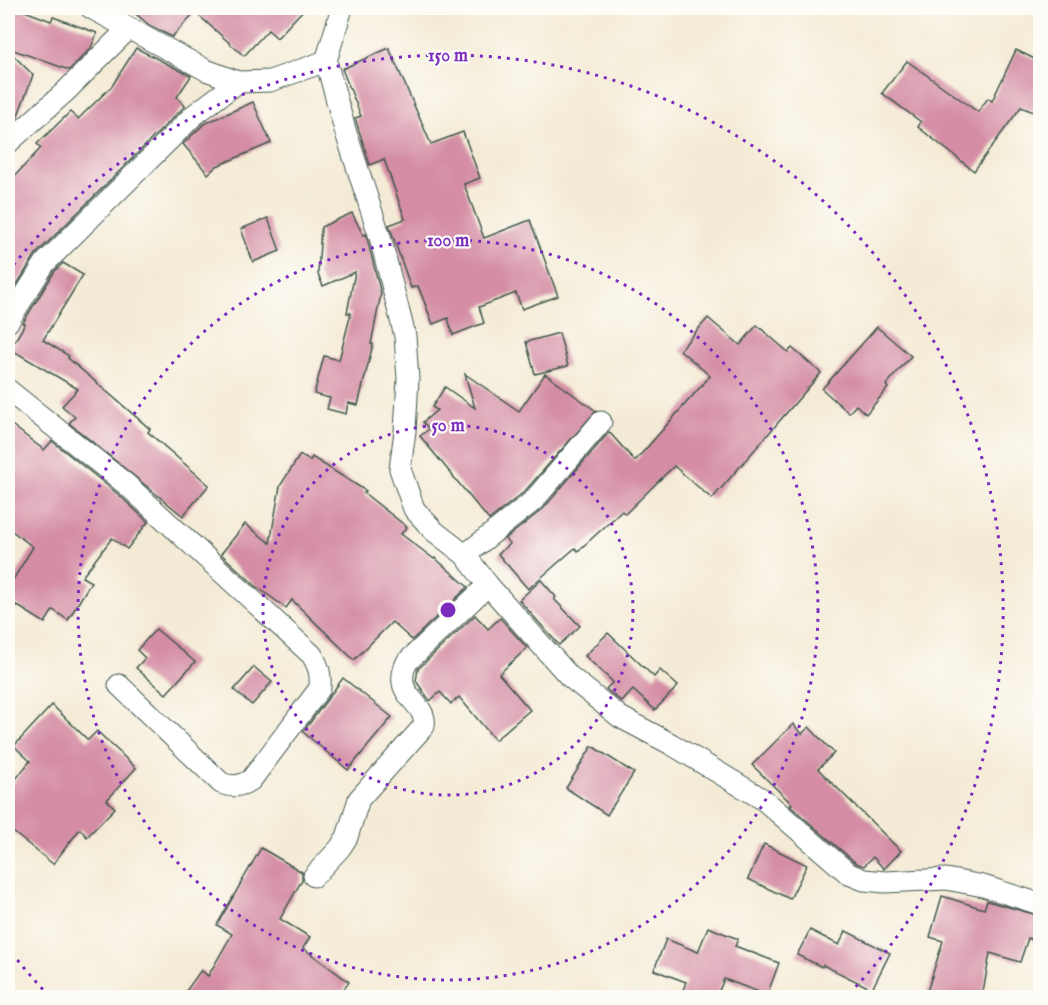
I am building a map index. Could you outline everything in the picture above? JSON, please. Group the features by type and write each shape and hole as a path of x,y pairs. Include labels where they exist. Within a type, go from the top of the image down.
{"street":[{"path":"91,8 206,70 238,82 270,81 326,62"},
{"path":"342,8 326,62 345,130 380,237 405,336 408,379 400,469 414,509 434,531 465,555 488,585 569,676 620,717 671,744 764,800 849,874 885,882 946,879 983,886 1041,904"},
{"path":"10,136 64,92 128,29"},
{"path":"8,322 45,263 194,115 238,82"},
{"path":"8,390 135,493 312,655 321,676 320,688 251,780 231,787 221,783 119,685"},
{"path":"465,555 533,501 601,423"},
{"path":"314,876 347,837 359,799 424,726 424,719 402,686 401,674 407,662 488,585"}],"building":[{"path":"8,8 17,8 51,21 53,17 97,33 91,48 69,70 8,48"},
{"path":"129,8 305,8 277,38 268,30 244,56 195,12 172,37 149,25"},
{"path":"136,48 191,76 177,97 185,106 36,254 8,299 8,183 41,148 37,144 70,112 78,119 112,86"},
{"path":"389,48 431,144 463,132 480,178 464,184 484,238 530,220 558,296 522,309 516,293 479,307 484,323 453,335 448,318 433,324 418,286 411,288 389,225 405,219 384,159 370,165 355,118 361,116 342,69"},
{"path":"8,50 33,75 17,118 8,126"},
{"path":"1016,50 1041,62 1041,103 1036,113 1021,107 974,171 918,127 921,122 882,93 907,61 978,112 988,98 992,101"},
{"path":"253,102 271,143 217,166 208,174 183,144 204,124"},
{"path":"352,213 363,235 366,234 381,294 371,344 373,344 358,405 348,403 346,414 327,409 330,398 314,394 324,356 339,360 351,313 347,313 355,272 323,286 318,274 321,227"},
{"path":"268,218 280,251 253,262 241,229"},
{"path":"63,263 83,275 43,340 69,356 68,358 150,429 148,432 209,485 183,516 69,423 75,417 62,406 78,389 10,349 25,324 23,323 27,316 55,271"},
{"path":"708,318 740,345 757,325 788,352 792,348 821,373 712,499 674,466 625,514 622,511 578,551 575,548 528,589 498,554 510,544 505,539 543,509 609,432 635,461 710,376 680,350"},
{"path":"877,327 911,356 886,385 888,388 866,414 856,405 849,413 822,389"},
{"path":"559,333 568,366 535,374 526,342"},
{"path":"465,374 519,411 545,374 596,411 524,492 489,520 420,436 429,429 423,422 437,410 432,407 445,387 475,408"},
{"path":"8,422 44,450 52,441 119,495 148,522 127,549 112,538 82,577 91,582 68,620 53,610 45,623 8,600 8,588 33,547 8,528"},
{"path":"300,455 310,461 312,457 366,491 364,493 407,527 401,534 435,558 468,587 412,640 392,622 354,660 292,600 286,608 257,587 221,554 245,524 270,543 280,486"},
{"path":"541,580 556,597 554,599 580,626 559,645 519,600"},
{"path":"475,615 488,629 500,618 527,648 499,674 530,710 495,740 459,697 451,704 440,692 430,701 416,681 418,669"},
{"path":"156,629 195,662 166,694 136,668 145,658 137,650"},
{"path":"608,633 654,677 660,670 678,686 655,710 633,690 622,702 606,689 613,682 585,656"},
{"path":"254,667 272,682 252,705 234,690"},
{"path":"343,678 392,717 348,770 303,732"},
{"path":"52,705 88,740 97,731 136,768 107,800 115,808 87,837 80,829 53,864 8,828 8,789 30,761 14,746"},
{"path":"793,724 802,734 809,727 834,753 818,769 901,851 884,869 873,857 864,866 856,863 790,806 792,804 752,765"},
{"path":"592,746 634,773 607,815 566,788"},
{"path":"764,844 807,865 790,899 748,879"},
{"path":"261,848 302,872 302,880 280,919 310,937 303,948 349,982 338,998 181,998 201,970 208,976 232,934 217,925"},
{"path":"942,896 984,909 987,901 1041,916 1041,944 1028,938 1020,962 990,953 982,998 925,998 943,941 930,937"},
{"path":"708,927 738,939 735,946 779,963 767,995 724,979 716,998 680,998 686,982 654,970 666,939 698,952"},
{"path":"810,930 839,945 846,931 890,953 872,989 797,955"}]}
